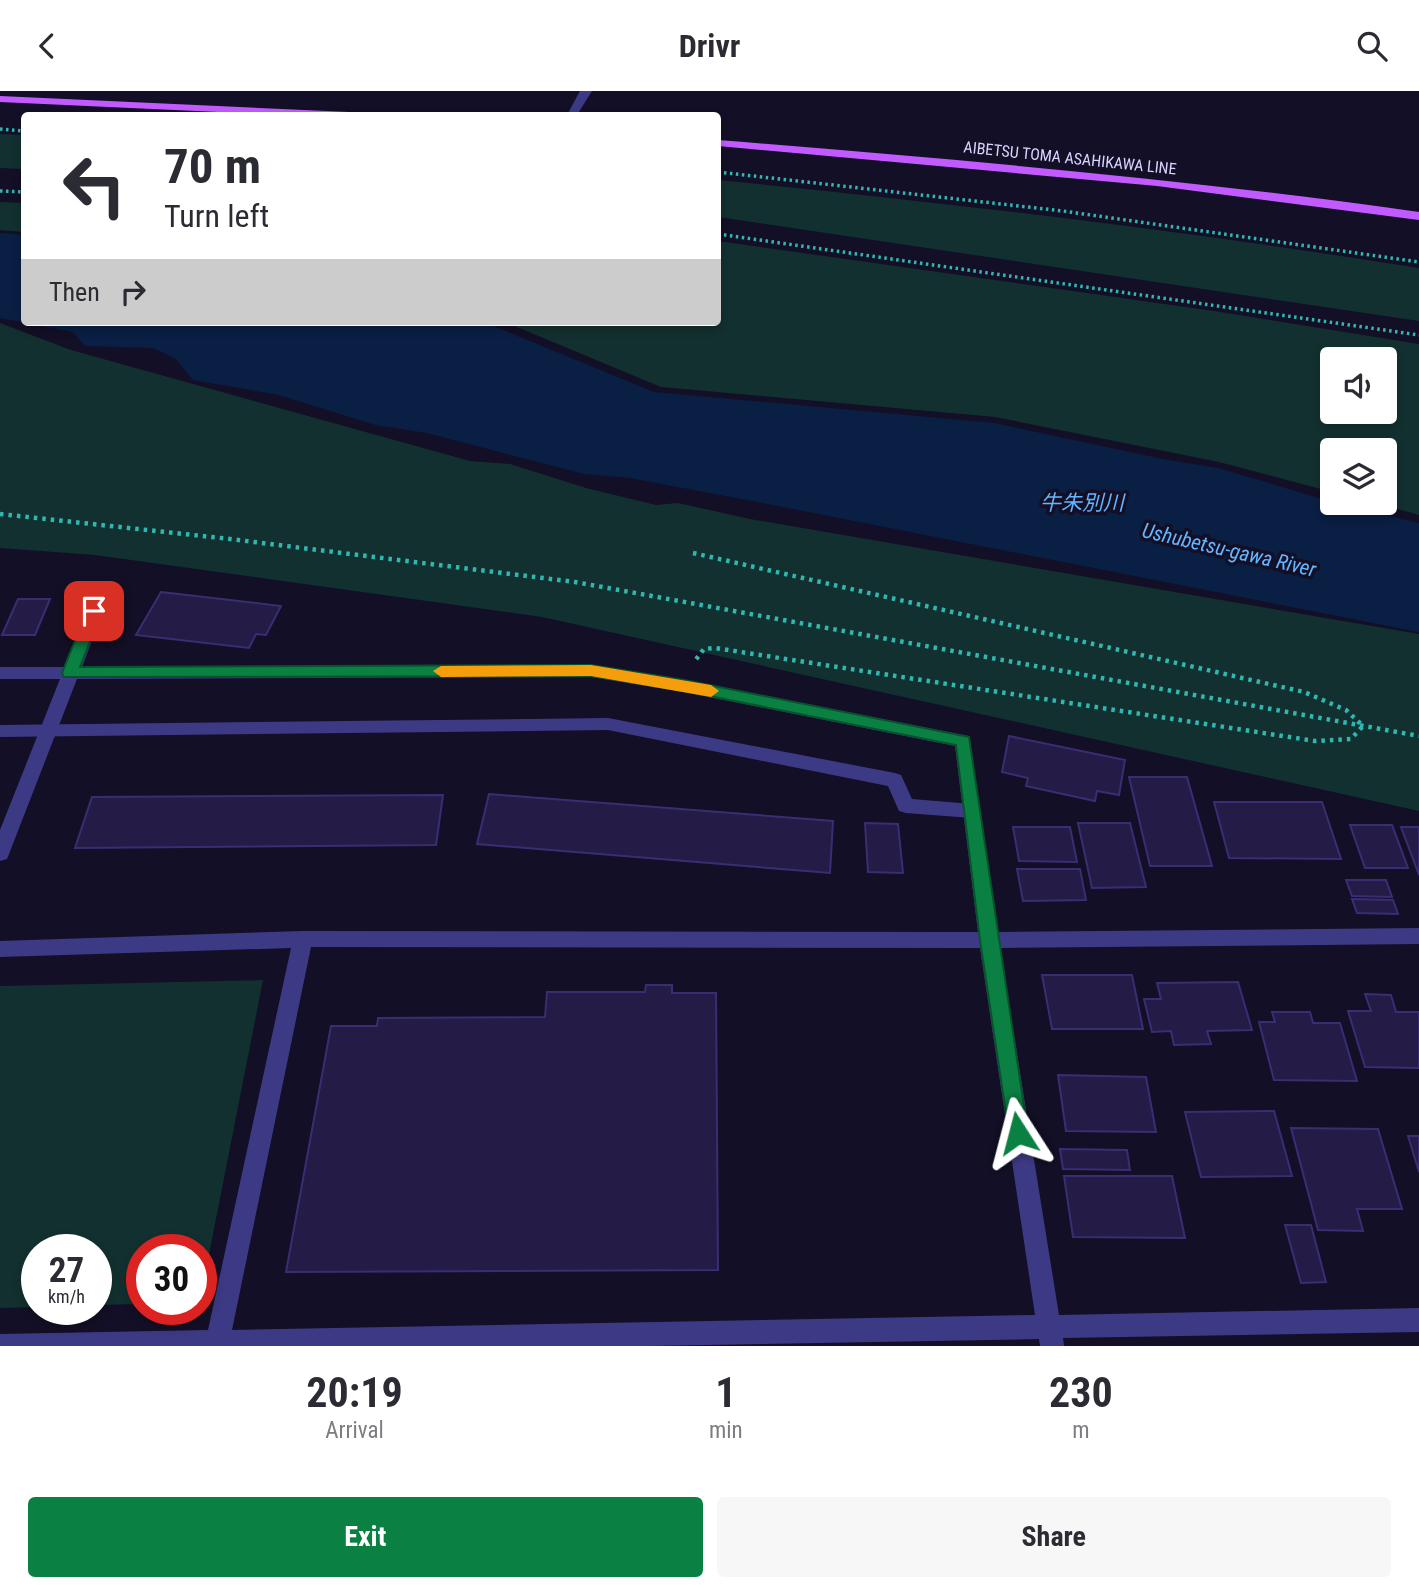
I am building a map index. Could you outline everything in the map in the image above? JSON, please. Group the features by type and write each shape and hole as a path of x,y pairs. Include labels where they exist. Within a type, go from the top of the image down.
{"main road":[{"path":"0,99 284,112"},
{"name":"AIBETSU TOMA ASAHIKAWA LINE","path":"721,143 1045,170 1210,188 1419,216"}],"street":[{"path":"574,112 586,91"},
{"path":"0,854 103,591"},
{"path":"0,673 591,671 684,686 963,741 989,940 1050,1336"},
{"path":"0,731 608,724 895,780 906,806 972,811"},
{"path":"0,949 303,939 989,940 1419,936"},
{"path":"218,1340 303,939"},
{"path":"0,1346 218,1340 1050,1336 1419,1319"}],"path":[{"path":"0,129 21,131"},
{"path":"721,172 1063,211 1419,262"},
{"path":"0,191 21,191"},
{"path":"721,234 1419,335"},
{"path":"0,514 575,582 1419,736"},
{"path":"693,554 1304,692 1346,710 1363,726"},
{"path":"684,686 698,655 704,649 715,648 1315,741 1351,739 1363,726"}],"green space":[{"path":"0,134 21,135 21,169 0,168"},
{"path":"721,180 1069,219 1419,268 1419,321 721,217"},
{"path":"0,202 21,203 21,232 0,230"},
{"path":"721,241 1214,311 1419,344 1419,515 1397,509 1397,438 1320,438 1320,489 1219,462 995,417 661,387 515,326 721,326"},
{"path":"0,323 71,350 470,461 510,464 586,488 656,505 678,503 750,519 1419,634 1419,811 542,617 95,555 0,548"},
{"path":"263,980 213,1234 126,1234 126,1304 112,1305 112,1234 21,1234 21,1307 0,1308 0,986"}],"water":[{"name":"牛朱別川","path":"0,233 21,235 21,322 0,318"},
{"name":"牛朱別川","path":"42,326 494,326 654,392 994,423 1218,468 1320,498 1320,515 1386,515 1419,523 1419,632 778,506 630,478 584,474 427,433 375,425 279,395 193,380 176,359 153,348 85,346 73,332"}],"building":[{"path":"161,592 281,606 266,635 256,634 249,648 136,635"},
{"path":"18,599 50,599 35,635 2,635"},
{"path":"1009,736 1125,760 1119,795 1097,791 1095,801 1026,786 1028,778 1002,772"},
{"path":"1129,777 1187,777 1212,866 1150,866"},
{"path":"489,794 833,821 830,873 477,844"},
{"path":"443,795 436,845 75,848 92,797"},
{"path":"1214,802 1322,802 1341,859 1229,858"},
{"path":"865,823 898,824 903,873 868,872"},
{"path":"1078,823 1130,823 1146,887 1092,888"},
{"path":"1350,825 1392,825 1408,868 1365,868"},
{"path":"1013,827 1070,827 1077,862 1019,861"},
{"path":"1401,827 1419,827 1419,875"},
{"path":"1017,869 1080,869 1086,900 1023,901"},
{"path":"1346,880 1386,880 1392,897 1352,896"},
{"path":"1352,899 1393,900 1398,914 1357,913"},
{"path":"1042,975 1132,975 1143,1029 1052,1029"},
{"path":"1238,982 1252,1030 1207,1031 1211,1044 1174,1045 1171,1031 1152,1032 1144,999 1161,999 1157,983"},
{"path":"646,985 672,985 672,993 716,993 718,1270 286,1272 331,1026 377,1026 378,1018 545,1017 547,992 645,992"},
{"path":"1365,994 1391,995 1396,1012 1419,1012 1419,1068 1365,1067 1348,1011 1371,1011"},
{"path":"1272,1012 1310,1012 1313,1023 1340,1023 1357,1081 1274,1080 1259,1022 1275,1022"},
{"path":"1058,1075 1146,1077 1156,1132 1066,1131"},
{"path":"1274,1111 1292,1176 1201,1177 1185,1112"},
{"path":"1291,1128 1378,1129 1402,1209 1357,1209 1363,1231 1318,1230"},
{"path":"1408,1136 1419,1136 1419,1172"},
{"path":"1060,1149 1127,1150 1130,1170 1063,1169"},
{"path":"1064,1176 1172,1176 1185,1238 1073,1237"},
{"path":"1285,1225 1311,1225 1326,1282 1301,1283"}],"slow traffic":[{"path":"441,671 591,671 711,691"}],"route":[{"path":"94,611 70,673 591,671 684,686 963,741 1018,1133"}],"water label":[{"name":"Ushubetsu-gawa River","path":"1229,550"}]}
